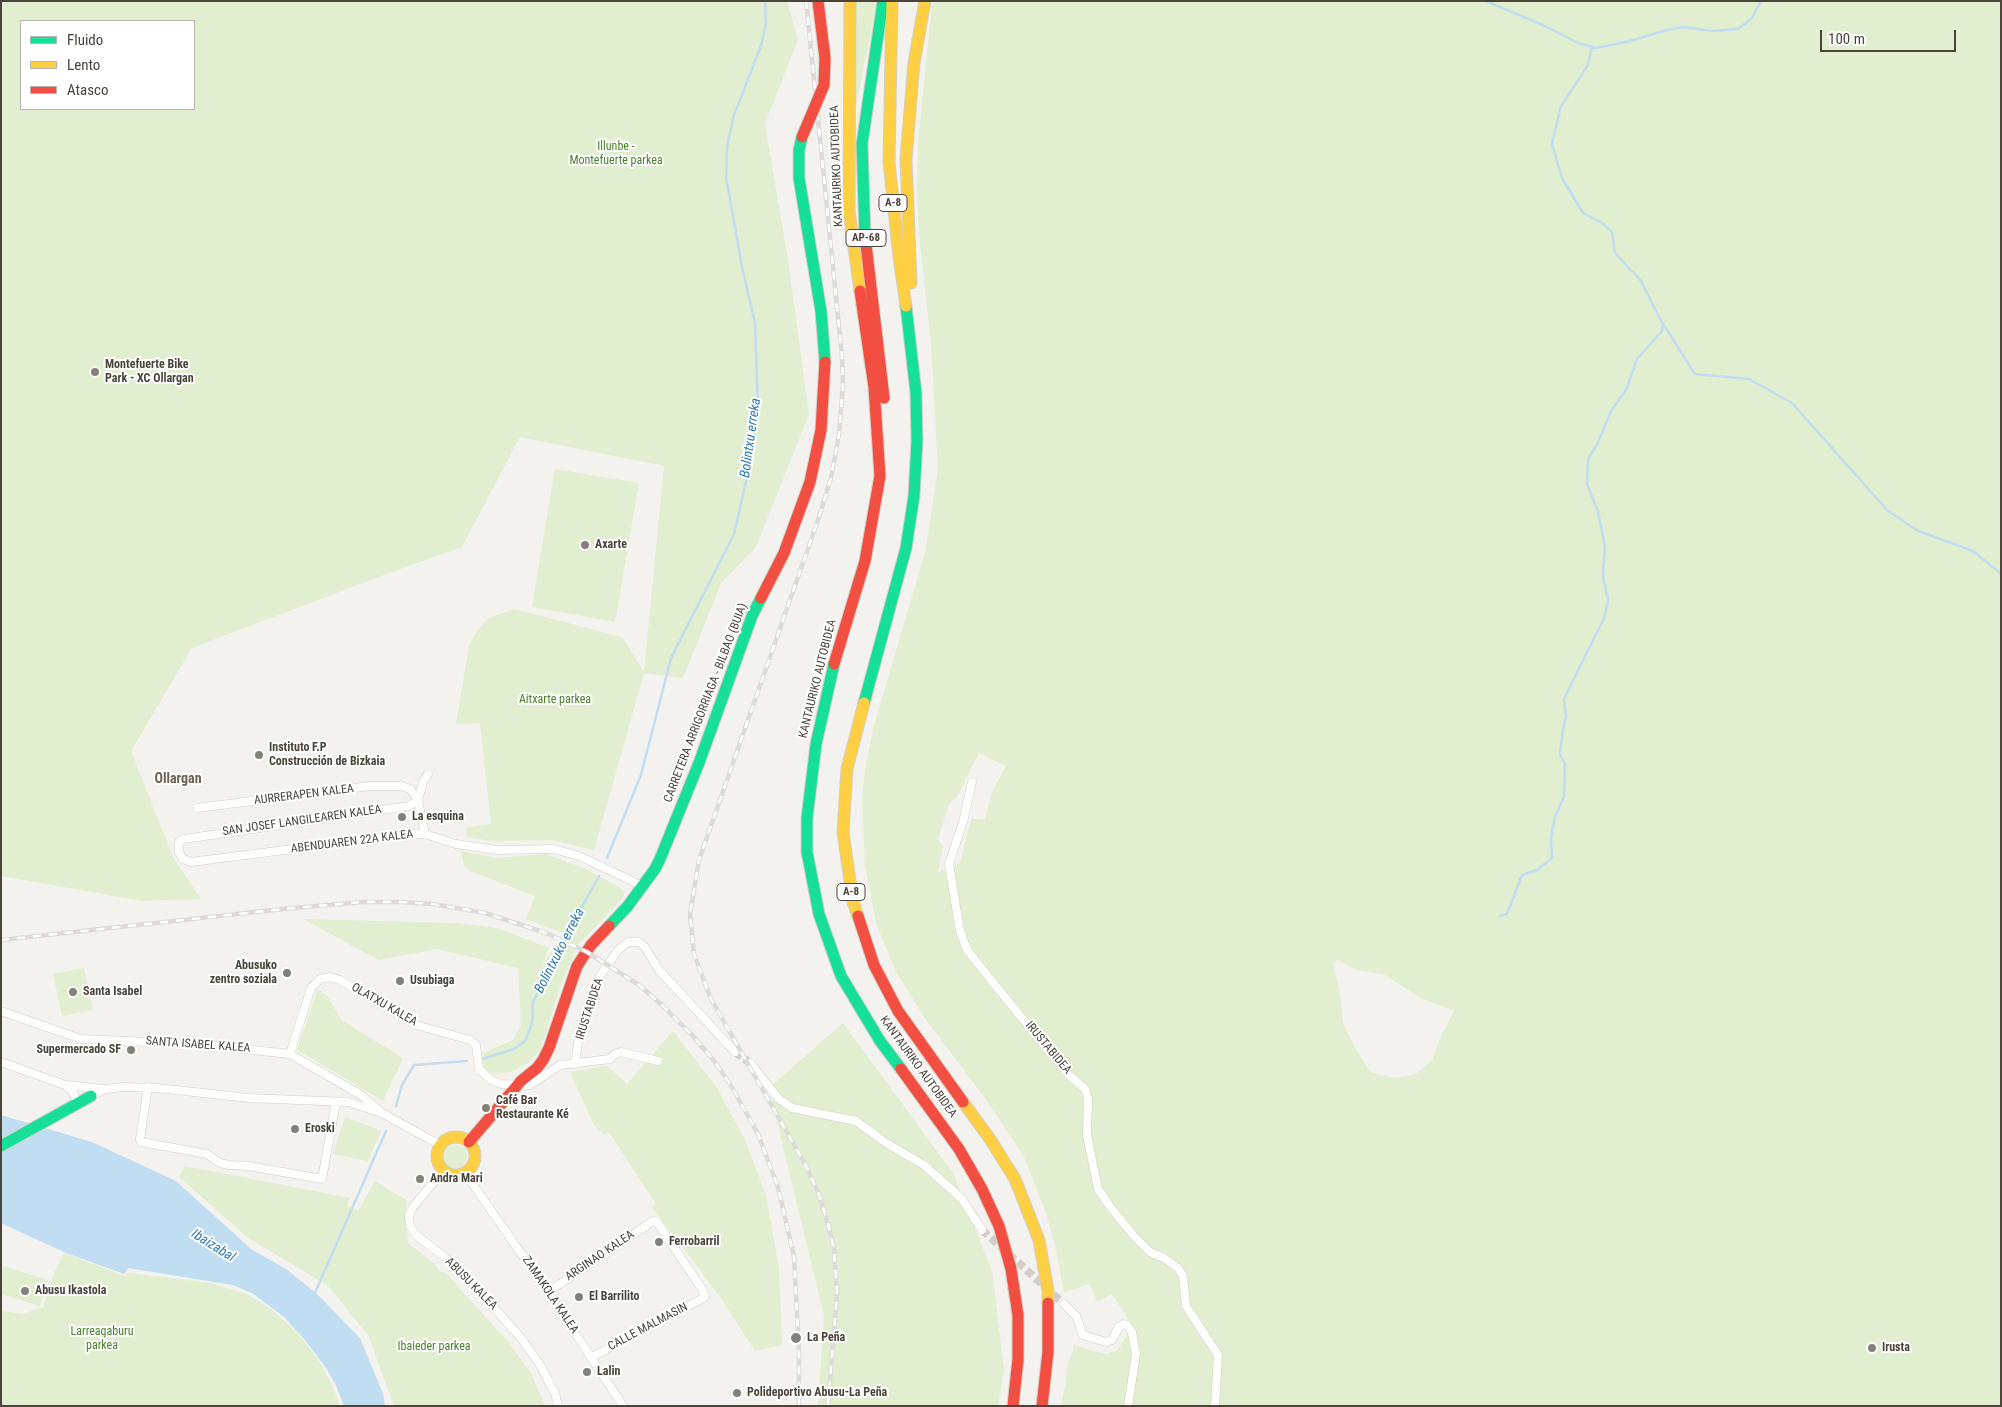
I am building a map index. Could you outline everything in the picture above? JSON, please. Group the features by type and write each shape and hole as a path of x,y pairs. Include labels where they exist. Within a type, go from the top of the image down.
{"main road":[{"name":"CARRETERA ARRIGORRIAGA - BILBAO (BUIA)","path":"469,1142 517,1086 537,1068 549,1048 566,992 583,956 627,907 655,869 669,840 752,616 784,553 803,504 816,457 824,396 824,349 821,311 799,178 799,150 802,137 824,85 824,58 818,1"},
{"name":"KANTAURIKO AUTOBIDEA","path":"850,1 849,211 874,387 880,476 865,561 830,677 816,744 807,818 807,852 819,914 842,976 880,1041 959,1149 982,1189 998,1226 1011,1269 1018,1314 1018,1360 1013,1406"},
{"name":"AP-68","path":"880,476 885,435 884,390 869,276 863,211 862,144 883,1"},
{"name":"KANTAURIKO AUTOBIDEA","path":"892,1 889,162 899,257 911,336 916,394 917,441 914,496 906,548 847,769 843,832 853,902 874,965 898,1011 990,1139 1015,1179 1038,1240 1048,1291 1048,1352 1042,1406"},
{"path":"911,336 906,158 914,63 924,1"},
{"path":"1,1146 91,1096"},
{"path":"456,1137 469,1142 473,1146 475,1158 470,1170 454,1176 443,1171 437,1162 437,1150 444,1140 456,1137"}],"street":[{"path":"425,834 418,800 423,782 428,774"},
{"name":"IRUSTABIDEA","path":"972,782 963,822 949,864 960,931 967,950 1068,1074 1085,1089 1088,1098 1087,1135 1098,1189 1134,1236 1150,1252 1164,1258 1178,1268 1183,1276 1186,1306 1218,1355 1214,1406"},
{"name":"AURRERAPEN KALEA","path":"197,808 370,786 402,786 410,789 418,800"},
{"name":"SAN JOSEF LANGILEAREN KALEA","path":"183,859 178,847 179,842 184,839 409,806 418,800"},
{"name":"ABENDUAREN 22A KALEA","path":"183,859 191,862 410,834 425,834 456,844 497,850 554,848 579,856 643,886"},
{"name":"IRUSTABIDEA","path":"576,1064 578,1043 600,976 618,950 628,942 639,942 644,946 659,970 735,1052"},
{"name":"OLATXU KALEA","path":"290,1054 311,988 320,979 330,977 340,980 416,1025 470,1040 476,1046 479,1069 491,1080 501,1084 517,1086"},
{"name":"SANTA ISABEL KALEA","path":"1,1011 81,1039 196,1044 290,1054 361,1095 382,1113"},
{"path":"517,1086 530,1085 560,1065 610,1059 615,1054 621,1052 658,1061"},
{"path":"1,1062 65,1085 106,1089"},
{"path":"750,1063 778,1098 792,1108 856,1121 886,1143 924,1165 962,1199 982,1230"},
{"path":"501,1084 506,1099"},
{"path":"65,1085 73,1092 74,1105"},
{"path":"148,1087 141,1142 207,1154 220,1163 249,1166 322,1179 336,1102"},
{"name":"SANTA ISABEL KALEA","path":"91,1096 106,1089 148,1087 248,1098 348,1102 382,1113 440,1145"},
{"name":"ABUSU KALEA","path":"443,1171 413,1207 409,1215 410,1226 416,1235 446,1258 479,1291 521,1338 540,1365 552,1387 558,1406"},
{"name":"ZAMAKOLA KALEA","path":"465,1173 548,1292 623,1406"},
{"name":"ARGINAO KALEA","path":"548,1292 653,1221 657,1222 702,1289 705,1297"},
{"name":"CALLE MALMASIN","path":"592,1357 705,1297"},
{"path":"1064,1304 1076,1316 1083,1335 1106,1342 1112,1340 1119,1327 1123,1324 1127,1325 1132,1332 1136,1354 1128,1406"}],"green space":[{"path":"1,1 787,1 798,40 765,124 788,260 809,414 756,547 721,583 683,678 644,673 594,850 552,840 491,841 467,837 466,828 491,824 480,723 456,724 469,646 476,632 489,618 514,609 622,637 644,672 664,466 520,437 462,547 192,648 131,751 173,857 201,899 142,901 1,876"},
{"path":"855,1 877,1 854,117"},
{"path":"932,1 2001,1 2001,1406 1061,1406 1067,1364 1074,1344 1088,1350 1107,1354 1118,1350 1132,1325 1112,1294 1097,1302 1090,1284 1064,1292 1055,1245 1045,1210 1024,1157 985,1098 924,1017 896,972 876,923 865,865 862,799 865,769 873,729 926,549 938,468 931,344 919,234 918,145","holes":["979,753 1006,766 992,792 985,819 971,819 960,863 938,872 943,846 938,840 949,804 958,795","1338,959 1357,970 1385,975 1419,997 1454,1011 1441,1036 1432,1061 1416,1074 1395,1078 1370,1072 1343,1023 1340,994 1333,964"]},
{"name":"Axarte","path":"555,469 639,483 615,622 532,607"},
{"path":"461,851 496,858 546,854 586,869 624,890 624,895 620,901 578,945 562,982 540,1050 528,1063 511,1072 493,1074 484,1067 484,1053 513,1040 521,1026 518,968 437,949 379,960 303,919 457,923 497,928 549,948 542,966 563,933 526,919 535,896 470,871 464,865"},
{"name":"Santa Isabel","path":"84,968 93,1010 62,1016 53,974"},
{"path":"318,989 328,997 341,1020 403,1058 383,1101 297,1050"},
{"path":"843,1023 953,1173 992,1271 1004,1369 998,1406 818,1406 824,1316 769,1088"},
{"path":"673,1031 717,1088 745,1140 766,1195 779,1269 782,1345 755,1351 721,1298 652,1207 656,1204 609,1132 604,1135 594,1125 570,1072 607,1066 627,1084"},
{"path":"345,1117 381,1131 368,1161 333,1154"},
{"path":"455,1145 463,1149 467,1157 463,1165 455,1169 447,1165 443,1157 447,1149"},
{"name":"Ibaieder parkea","path":"185,1166 350,1198 347,1205 358,1211 375,1181 406,1200 408,1243 435,1264 440,1272 446,1273 508,1342 531,1373 545,1406 394,1406 368,1335 328,1286 247,1237 179,1177"},
{"name":"Larreagaburu parkea","path":"64,1253 125,1276 130,1273 211,1283 247,1294 272,1310 296,1331 319,1361 332,1385 340,1406 1,1406 1,1311 23,1314 43,1307 53,1275"},
{"path":"3,1266 48,1280 40,1306 1,1294"}],"water":[{"name":"Ibaizabal","path":"1,1115 92,1142 176,1181 251,1249 286,1269 315,1292 360,1338 383,1394 385,1406 344,1406 335,1383 304,1339 284,1317 252,1293 233,1285 128,1268 124,1274 66,1253 1,1223"}],"waterway":[{"name":"Bolintxu erreka","path":"607,858 641,775 671,658 734,534 752,455 758,408 755,323 742,267 726,177 727,146 734,115 761,46 766,24 765,1"},
{"name":"Bolintxuko erreka","path":"1486,1 1545,26 1578,43 1596,48 1683,27 1712,31 1738,29 1752,18 1761,1"},
{"path":"1592,47 1588,65 1561,106 1552,144 1562,178 1583,213 1602,223 1612,232 1615,253 1641,281 1660,319 1695,374 1749,379 1792,403 1887,510 1918,531 1973,551 2001,574"},
{"path":"1500,916 1507,914 1522,875 1537,870 1552,858 1551,838 1555,817 1564,797 1565,765 1560,754 1566,717 1564,699 1604,618 1608,601 1603,576 1605,546 1598,512 1587,484 1588,459 1598,443 1611,411 1626,390 1637,359 1661,332 1663,326"},
{"name":"Bolintxuko erreka","path":"482,1059 514,1049 525,1041 532,1023 533,1002 569,930 599,876"},
{"name":"Bolintxuko erreka","path":"396,1106 402,1085 414,1065 467,1061"},
{"name":"Bolintxuko erreka","path":"314,1295 386,1131"}],"tunnel":[{"path":"735,1052 750,1063"},
{"path":"982,1230 1064,1304"}],"railway":[{"path":"806,1 842,356 843,385 839,434 831,478 819,517 699,860 690,914 694,954 711,999 805,1164 818,1192 828,1224 834,1249 837,1293 828,1406"},
{"path":"1,940 283,909 363,902 401,902 433,904 485,913 546,933 587,952 639,985 692,1035 715,1062 730,1084 758,1134 778,1187 794,1257 799,1351 799,1406"}],"traffic: fast":[{"path":"865,236 862,144 883,1"},
{"path":"802,137 799,150 799,178 821,311 825,362"},
{"path":"864,703 906,548 914,496 917,441 916,393 906,306"},
{"path":"609,926 627,907 655,869 660,859 699,763 752,616 761,598"},
{"path":"834,664 816,744 807,818 807,852 819,914 841,976 880,1041 901,1069"},
{"path":"1,1146 91,1096"}],"traffic: slow":[{"path":"850,1 849,211 860,291"},
{"path":"892,1 889,162 906,306"},
{"path":"911,283 906,159 914,63 925,1"},
{"path":"858,916 853,902 843,832 847,769 864,703"},
{"path":"963,1102 990,1139 1015,1179 1039,1240 1048,1291 1048,1303"},
{"path":"456,1137 470,1142 475,1156 470,1170 456,1175 442,1170 437,1156 442,1142 456,1137"}],"traffic: jam":[{"path":"818,1 825,58 824,85"},
{"path":"802,137 824,85"},
{"path":"865,236 884,398"},
{"path":"834,664 865,561 880,476 874,387 860,291"},
{"path":"761,598 784,553 810,482 821,430 825,362"},
{"path":"858,916 874,965 898,1011 963,1102"},
{"path":"469,1142 521,1081 537,1068 543,1060 549,1048 577,966 591,945 609,926"},
{"path":"901,1069 959,1149 982,1189 999,1226 1011,1269 1018,1315 1018,1359 1013,1406"},
{"path":"1042,1406 1048,1352 1048,1303"}],"place":[{"name":"Montefuerte Bike Park - XC Ollargan","path":"95,372"},
{"name":"Axarte","path":"585,545"},
{"name":"Instituto F.P Construcción de Bizkaia","path":"259,755"},
{"name":"La esquina","path":"402,817"},
{"name":"Abusuko zentro soziala","path":"287,973"},
{"name":"Usubiaga","path":"400,981"},
{"name":"Santa Isabel","path":"73,992"},
{"name":"Supermercado SF","path":"131,1050"},
{"name":"Café Bar Restaurante Ké","path":"486,1108"},
{"name":"Eroski","path":"295,1129"},
{"name":"Andra Mari","path":"420,1179"},
{"name":"Ferrobarril","path":"659,1242"},
{"name":"Abusu Ikastola","path":"25,1291"},
{"name":"El Barrilito","path":"579,1297"},
{"name":"La Peña","path":"796,1338"},
{"name":"Irusta","path":"1872,1348"},
{"name":"Lalin","path":"587,1372"},
{"name":"Polideportivo Abusu-La Peña","path":"737,1393"}],"district":[{"name":"Ollargan","path":"178,779"}],"park label":[{"name":"Illunbe - Montefuerte parkea","path":"616,154"},
{"name":"Aitxarte parkea","path":"555,700"}]}
